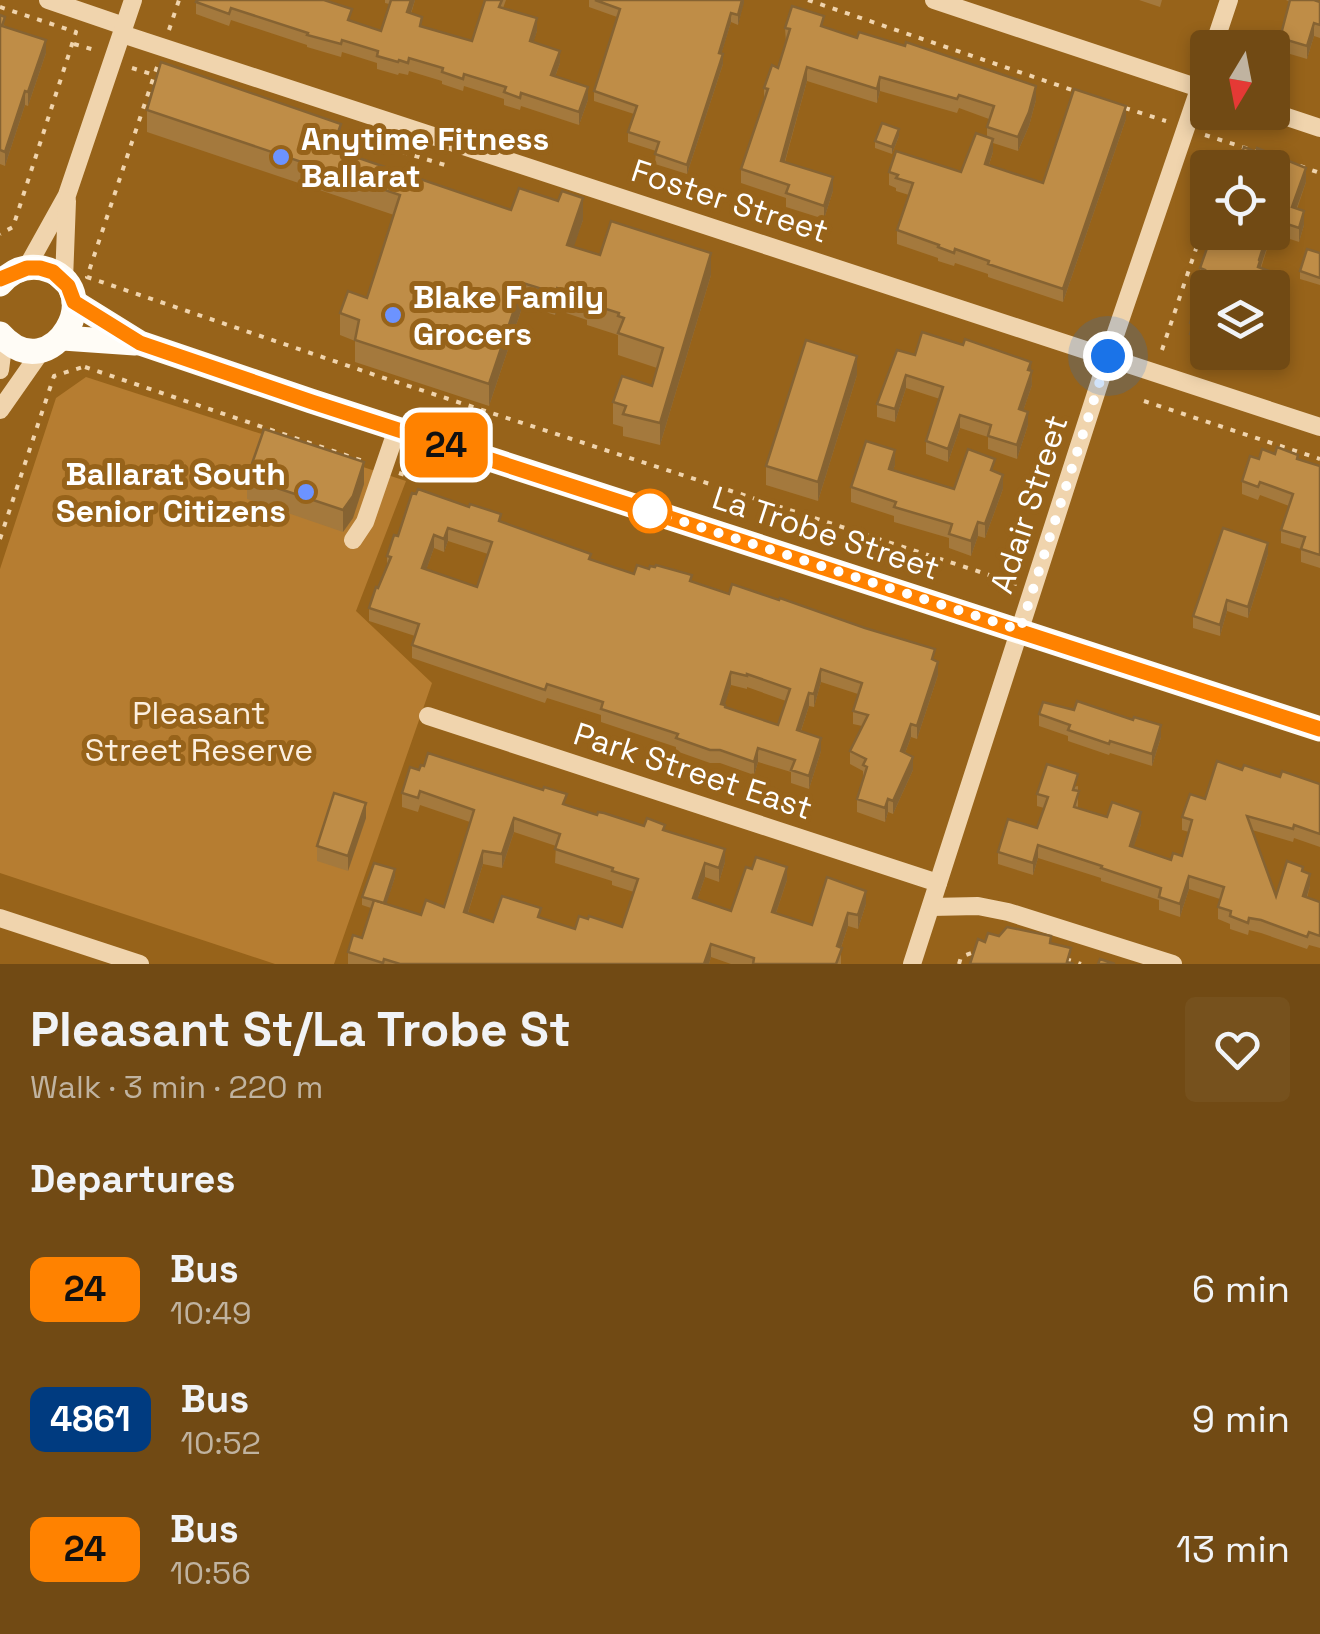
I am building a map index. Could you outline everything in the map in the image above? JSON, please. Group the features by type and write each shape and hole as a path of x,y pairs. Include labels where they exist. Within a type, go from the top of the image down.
{"main road":[{"path":"1,281 27,268"},
{"name":"La Trobe Street","path":"27,268 53,272 69,291 140,343 1320,729"},
{"path":"53,344 71,327 74,315 69,291"},
{"name":"La Trobe Street","path":"2,336 16,347 29,350 53,344 140,343"}],"street":[{"name":"Foster Street","path":"48,0 123,30 1320,427"},
{"path":"27,268 67,195 133,0"},
{"path":"934,0 1190,85"},
{"path":"1219,30 1229,0"},
{"path":"1290,118 1320,128"},
{"name":"Adair Street","path":"912,964 1108,356 1190,126"},
{"path":"67,195 69,291"},
{"path":"0,370 2,336"},
{"path":"0,410 53,344"},
{"path":"353,540 364,522 398,430"},
{"name":"Park Street East","path":"428,716 938,883"},
{"path":"930,907 995,909 1172,964"},
{"path":"0,918 140,964"}],"path":[{"path":"167,35 179,0"},
{"path":"808,0 1092,96"},
{"path":"0,7 76,32 13,227 0,234"},
{"path":"72,43 98,52"},
{"path":"160,58 87,277 381,377 1034,588"},
{"path":"132,68 154,75"},
{"path":"1110,102 1166,121"},
{"path":"336,132 445,166"},
{"path":"1206,134 1251,150"},
{"path":"1229,150 1231,143"},
{"path":"1290,163 1320,173"},
{"path":"1162,350 1196,250"},
{"path":"0,538 54,376 86,367 413,478"},
{"path":"1144,401 1320,459"},
{"path":"959,964 961,958 989,946"},
{"path":"1065,959 1081,964"}],"green space":[{"name":"Pleasant Street Reserve","path":"86,377 406,481 356,611 432,683 334,964 275,964 0,873 0,569 56,398"}],"building":[{"path":"197,0 324,0 352,9 348,20 381,31 391,0 411,0 407,12 422,17 420,26 472,41 485,0 502,0 499,7 537,18 530,41 560,51 551,75 588,87 579,112 521,93 520,98 504,92 506,87 464,74 463,79 442,72 443,68 409,58 408,63 377,56 378,51 307,35 231,8 229,14"},
{"path":"595,0 742,0 738,15 731,13 719,53 723,54 687,165 655,154 659,142 628,132 637,106 594,91 620,9"},
{"path":"1290,0 1320,2 1320,25 1314,23 1307,46 1290,41 1290,30 1282,30"},
{"path":"792,6 824,16 821,26 857,38 859,32 905,46 906,42 1036,86 1018,137 987,127 994,106 880,77 877,89 807,67 781,161 833,177 824,206 786,193 789,185 741,169 768,89 764,88 772,65 778,68 790,29 785,28"},
{"path":"0,15 5,17 2,26 46,40 5,152 0,150"},
{"path":"161,62 341,124 332,149 511,210 519,188 558,201 562,191 583,198 567,245 600,255 611,221 711,253 660,423 623,414 626,406 613,402 622,376 652,386 663,348 618,333 624,318 619,313 557,288 555,293 523,283 489,384 355,340 359,320 340,313 348,291 367,298 400,195 147,110"},
{"path":"1074,89 1126,106 1063,289 897,230 913,183 889,172 896,151 961,172 976,133 993,139 985,164 1043,183"},
{"path":"882,123 899,129 892,147 875,141"},
{"path":"1290,161 1306,168 1292,207 1304,211 1299,228 1290,225"},
{"path":"1307,249 1320,253 1320,278 1300,271"},
{"path":"1206,250 1262,250 1258,267 1266,270 1205,270 1200,268"},
{"path":"922,332 963,345 965,339 1031,362 1028,370 1032,371 1019,409 1028,412 1017,445 988,436 991,425 960,415 948,449 926,441 943,387 906,375 895,409 877,404 897,350 915,355"},
{"path":"806,340 857,356 818,482 766,466"},
{"path":"264,429 364,462 353,496 343,510 247,478"},
{"path":"866,441 895,450 889,469 954,489 968,449 995,459 991,470 1003,475 985,524 978,522 971,541 949,534 952,524 894,507 896,502 851,487"},
{"path":"1277,447 1320,466 1320,555 1301,549 1305,537 1281,530 1293,494 1260,482 1258,487 1242,481 1250,456 1259,459 1262,449 1275,454"},
{"path":"418,489 501,514 499,521 634,574 637,565 649,569 656,565 692,575 690,581 729,594 732,584 935,649 932,659 938,662 917,726 911,724 901,751 913,757 893,801 888,799 885,808 857,799 866,759 850,751 868,715 853,711 862,683 821,669 797,730 821,738 809,776 791,770 795,760 758,748 754,762 710,750 676,738 678,734 601,709 603,702 547,684 545,690 412,645 419,624 369,608 391,557 387,556 394,535 398,536 412,493 416,494","holes":["448,528 492,542 477,587 422,568 434,535 444,539","731,672 790,689 778,725 721,704"]},
{"path":"1223,528 1268,543 1248,607 1227,600 1220,625 1193,616"},
{"path":"1077,701 1161,725 1152,754 1068,730 1070,725 1039,714 1043,702 1074,710"},
{"path":"428,753 567,794 563,804 597,815 604,813 644,826 647,818 665,825 663,830 725,849 719,868 705,863 693,898 731,911 746,867 752,869 756,857 787,867 772,912 812,925 827,877 866,891 858,915 848,913 837,946 842,948 836,964 753,964 754,958 711,944 704,964 400,964 348,952 353,935 362,938 374,900 421,915 426,900 444,907 474,810 420,791 418,798 402,793 410,767 419,770","holes":["514,818 560,834 555,849 638,879 622,927 579,916 575,929 538,917 541,908 502,896 493,922 464,912 483,851 502,854"]},
{"path":"1217,761 1280,777 1282,771 1320,784 1320,834 1247,816 1276,896 1287,861 1310,874 1303,896 1320,902 1320,936 1309,932 1307,937 1261,920 1249,918 1248,923 1230,916 1231,911 1218,907 1224,887 1189,876 1180,904 1159,897 1161,888 1038,845 1033,863 998,852 1008,819 1037,828 1048,797 1037,794 1047,764 1078,774 1073,790 1079,791 1074,807 1107,817 1112,802 1141,812 1130,846 1171,860 1173,853 1182,856 1192,820 1182,817 1190,794 1205,799"},
{"path":"334,793 366,803 348,856 317,846"},
{"path":"374,863 395,869 384,903 362,897"},
{"path":"1007,927 1051,936 1050,943 1071,948 1067,962 1074,964 970,964 978,939 985,942 988,933 999,936"}],"bus line":[{"name":"24","path":"0,279 27,268 53,272 64,280 74,302 140,343 1320,729"}],"place":[{"name":"Anytime Fitness Ballarat","path":"281,157"},
{"name":"Blake Family Grocers","path":"393,315"},
{"name":"Ballarat South Senior Citizens","path":"306,492"}],"route":[{"path":"650,511 1020,630 1108,356"}]}
